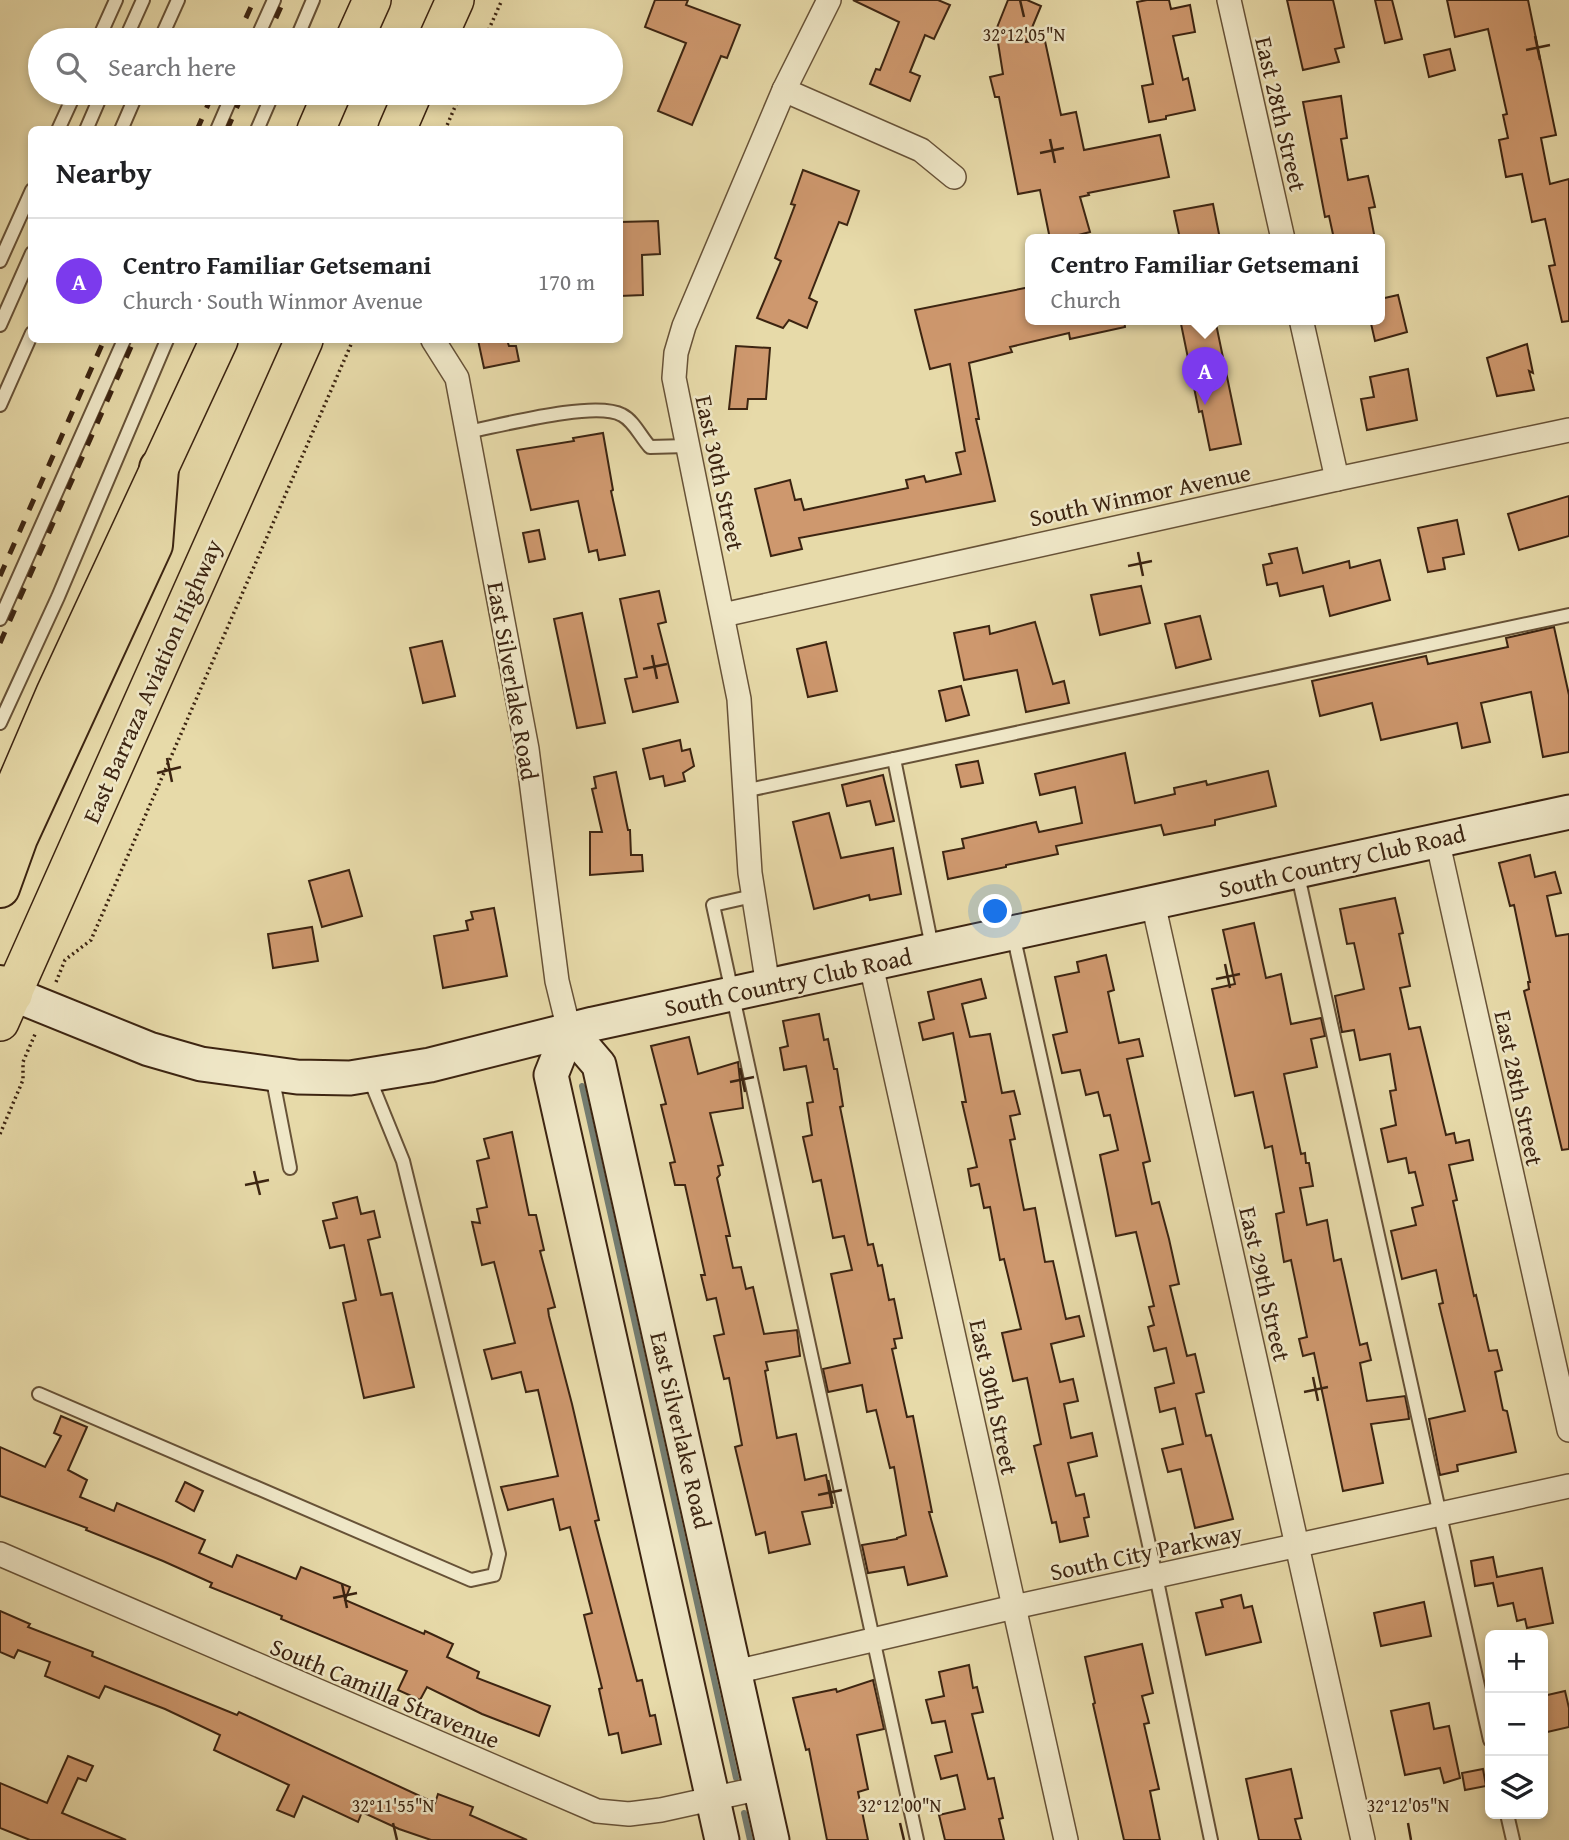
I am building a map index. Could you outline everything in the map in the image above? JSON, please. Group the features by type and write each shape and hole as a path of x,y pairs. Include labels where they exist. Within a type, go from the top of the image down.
{"highway":[{"path":"0,888 18,838 153,545 159,468"}],"main road":[{"path":"359,28 372,0"},
{"path":"442,28 455,0"},
{"path":"318,126 327,105"},
{"path":"399,126 408,105"},
{"path":"0,821 55,693 218,343"},
{"name":"East Barraza Aviation Highway","path":"3,998 303,343"}],"street":[{"name":"East 30th Street","path":"768,986 750,873 739,699 674,378 676,353 684,326 784,90 829,0"},
{"name":"East 28th Street","path":"1229,0 1282,234"},
{"path":"784,90 921,150 954,177"},
{"path":"1302,325 1337,479"},
{"name":"East Silverlake Road","path":"435,343 457,378 527,749 567,1030 551,1075 722,1840"},
{"name":"South Winmor Avenue","path":"723,615 1569,430"},
{"name":"South Country Club Road","path":"3,998 149,1049 201,1064 272,1074 350,1078 430,1065 567,1030 1569,812"},
{"name":"East 28th Street","path":"1437,839 1569,1430"},
{"name":"East 29th Street","path":"1153,903 1363,1840"},
{"name":"East 30th Street","path":"871,965 1066,1840"},
{"name":"East Silverlake Road","path":"567,1030 599,1065 772,1840"},
{"name":"South City Parkway","path":"735,1672 1014,1607 1569,1486"},
{"name":"South Camilla Stravenue","path":"0,1554 597,1811 629,1814 661,1810 761,1788"}],"lane":[{"path":"103,28 116,0"},
{"path":"130,28 143,0"},
{"path":"165,28 178,0"},
{"path":"261,28 274,0"},
{"path":"301,28 313,0"},
{"path":"60,126 69,105"},
{"path":"88,126 97,105"},
{"path":"123,126 132,105"},
{"path":"219,126 228,105"},
{"path":"259,126 268,105"},
{"path":"0,261 28,199"},
{"path":"0,325 28,262"},
{"path":"0,405 28,342"},
{"path":"0,620 123,343"},
{"path":"0,723 58,597 166,343"},
{"path":"467,432 579,411 601,410 618,413 630,420 650,447 687,446"},
{"path":"744,791 1569,615"},
{"path":"894,759 933,951"},
{"path":"1297,871 1485,1718"},
{"path":"753,896 713,905 917,1840"},
{"path":"1013,934 1156,1576 1211,1840"},
{"path":"272,1074 290,1168"},
{"path":"39,1394 471,1580 494,1575 499,1555 403,1161 367,1075"},
{"path":"1508,1819 1513,1840"}],"path":[{"path":"489,28 502,0"},
{"path":"447,126 456,105"},
{"path":"65,960 91,940 352,343"},
{"path":"0,1134 23,1080 23,1062"}],"building":[{"path":"655,0 688,0 686,5 740,25 727,58 721,56 692,125 658,111 686,43 645,27"},
{"path":"853,0 938,0 950,5 934,39 925,35 910,72 920,76 910,101 870,84 876,69 880,70 899,22"},
{"path":"1008,0 1027,0 1041,6 1026,42 1045,41 1061,115 1076,112 1084,150 1160,135 1169,177 1088,193 1089,195 1080,197 1090,232 1049,234 1040,190 1018,194 999,97 995,97 990,77 1003,74 996,30"},
{"path":"1169,0 1171,9 1190,5 1195,32 1173,36 1183,80 1188,78 1195,110 1149,122 1142,86 1153,84 1137,2"},
{"path":"1287,0 1333,0 1344,47 1335,49 1339,62 1303,70"},
{"path":"1375,0 1392,0 1402,39 1385,43"},
{"path":"1447,0 1528,0 1556,135 1541,138 1550,184 1569,179 1569,321 1562,322 1549,266 1555,265 1545,219 1532,222 1522,174 1506,177 1499,140 1508,138 1503,115 1507,114 1488,29 1455,37"},
{"path":"1450,49 1455,70 1429,77 1424,55"},
{"path":"1341,96 1347,138 1341,139 1348,180 1368,176 1375,207 1369,208 1374,234 1333,234 1329,216 1325,217 1303,102"},
{"path":"803,170 859,191 847,225 839,222 809,298 817,302 807,328 789,320 783,328 757,318 781,261 775,258 795,205 791,204"},
{"path":"1213,204 1219,234 1179,234 1174,211"},
{"path":"658,221 660,254 642,255 643,295 623,296 623,222"},
{"path":"1025,288 1025,325 1125,327 1070,339 1069,333 1010,347 1012,352 969,363 979,419 976,419 995,501 799,538 802,549 771,556 755,489 790,480 795,500 801,499 804,510 908,488 906,480 924,476 926,482 961,474 956,453 965,451 950,364 930,369 915,310"},
{"path":"1398,295 1407,332 1375,341 1371,325 1385,325 1385,298"},
{"path":"1181,325 1216,325 1241,444 1210,450 1202,411 1199,412"},
{"path":"479,343 508,343 509,346 516,346 519,361 484,368"},
{"path":"1527,344 1534,390 1497,396 1487,358"},
{"path":"736,346 770,348 766,399 748,399 747,409 729,409"},
{"path":"1408,369 1417,420 1367,430 1361,399 1374,397 1370,377"},
{"path":"603,433 613,490 611,491 625,555 599,560 597,550 589,552 578,501 531,510 517,450 574,441 573,438"},
{"path":"1569,496 1569,536 1519,550 1508,514"},
{"path":"1457,520 1464,554 1443,558 1445,569 1428,572 1418,528"},
{"path":"539,530 545,559 529,562 523,533"},
{"path":"1297,548 1303,573 1349,561 1350,568 1380,560 1390,600 1330,616 1323,586 1280,596 1277,583 1267,585 1263,565 1272,563 1269,554"},
{"path":"1141,586 1150,623 1100,635 1091,595"},
{"path":"659,591 666,622 658,624 678,702 633,712 625,679 637,677 620,599"},
{"path":"582,613 605,723 577,728 554,619"},
{"path":"1200,616 1211,659 1176,668 1165,624"},
{"path":"1035,622 1053,684 1064,681 1069,703 1026,712 1017,670 964,680 954,633 989,626 990,634"},
{"path":"1554,627 1569,695 1569,752 1543,757 1531,692 1481,703 1490,742 1462,748 1457,723 1381,740 1372,703 1320,716 1312,681 1426,656 1428,664 1508,647 1506,638"},
{"path":"442,641 455,696 423,703 410,648"},
{"path":"826,642 837,691 808,697 797,649"},
{"path":"961,686 969,715 946,721 939,691"},
{"path":"680,740 682,751 690,749 694,766 683,773 685,781 665,786 663,776 650,779 643,749"},
{"path":"1125,753 1135,803 1175,794 1174,788 1206,781 1207,785 1268,771 1276,806 1215,820 1215,825 1164,835 1161,825 1056,846 1058,854 948,879 943,852 964,848 962,839 1036,822 1039,832 1082,823 1075,787 1040,795 1035,774"},
{"path":"978,761 983,783 961,787 956,765"},
{"path":"616,772 630,830 631,855 642,855 643,871 590,875 590,832 602,832 592,789 596,788 594,777"},
{"path":"883,775 894,821 876,825 870,801 847,806 842,785"},
{"path":"829,813 841,858 893,848 901,894 870,900 869,895 814,909 793,822"},
{"path":"1530,855 1535,877 1555,872 1561,893 1547,896 1556,936 1569,934 1569,1149 1562,1150 1524,991 1529,989 1530,982 1514,905 1510,906 1499,863"},
{"path":"349,870 362,916 322,927 309,881"},
{"path":"1395,898 1403,933 1399,934 1410,986 1400,988 1409,1029 1420,1027 1446,1135 1454,1133 1456,1143 1469,1140 1473,1160 1449,1165 1457,1200 1453,1201 1489,1351 1497,1350 1502,1370 1495,1372 1516,1452 1457,1465 1458,1471 1440,1475 1429,1419 1465,1411 1439,1304 1443,1303 1436,1270 1402,1279 1391,1231 1416,1225 1412,1208 1423,1205 1415,1172 1409,1173 1406,1158 1388,1162 1381,1129 1396,1125 1390,1091 1396,1090 1390,1054 1360,1060 1354,1030 1342,1032 1335,996 1364,989 1354,943 1347,944 1340,909"},
{"path":"494,908 507,976 443,988 434,936 468,930 466,921 473,919 471,912"},
{"path":"1254,923 1266,978 1281,974 1291,1024 1321,1018 1325,1036 1311,1039 1317,1067 1284,1074 1301,1154 1305,1153 1306,1163 1309,1163 1313,1186 1300,1188 1307,1225 1327,1220 1334,1261 1341,1259 1360,1345 1367,1343 1371,1360 1360,1363 1367,1401 1405,1396 1408,1411 1409,1419 1371,1424 1383,1483 1343,1491 1314,1353 1303,1356 1299,1339 1307,1337 1291,1260 1284,1262 1276,1214 1284,1212 1272,1146 1265,1148 1253,1092 1235,1096 1212,989 1235,984 1223,930"},
{"path":"312,927 318,961 273,968 268,934"},
{"path":"1106,955 1114,990 1108,992 1119,1043 1139,1039 1143,1056 1127,1059 1150,1161 1143,1163 1152,1204 1159,1202 1169,1239 1179,1284 1170,1286 1187,1356 1195,1354 1204,1392 1196,1394 1206,1436 1211,1435 1233,1519 1195,1528 1181,1469 1168,1472 1162,1449 1183,1444 1175,1408 1160,1412 1155,1388 1174,1383 1166,1348 1154,1351 1148,1327 1154,1325 1149,1307 1154,1306 1136,1232 1116,1236 1100,1155 1118,1150 1110,1115 1104,1116 1098,1092 1086,1095 1080,1070 1062,1073 1053,1035 1067,1032 1055,977 1079,972 1077,962"},
{"path":"981,979 986,998 962,1004 970,1037 990,1034 1002,1093 1014,1091 1020,1114 1010,1116 1015,1139 1010,1140 1024,1210 1035,1208 1045,1262 1053,1261 1066,1319 1079,1316 1084,1336 1051,1344 1060,1382 1073,1379 1078,1401 1064,1404 1071,1438 1092,1433 1097,1456 1068,1463 1076,1496 1084,1494 1089,1517 1084,1518 1088,1536 1060,1542 1056,1522 1052,1523 1034,1446 1041,1444 1027,1378 1013,1381 1002,1333 1021,1329 1004,1259 1000,1260 990,1207 984,1208 979,1184 971,1186 968,1169 977,1167 962,1102 966,1102 953,1033 923,1040 919,1023 934,1019 928,992"},
{"path":"819,1014 824,1040 828,1039 834,1069 837,1069 843,1106 840,1107 868,1245 873,1244 878,1266 882,1265 889,1300 894,1299 902,1338 894,1339 896,1348 892,1349 907,1417 913,1416 932,1512 929,1512 947,1576 908,1585 904,1567 868,1573 862,1545 906,1535 894,1467 890,1468 876,1410 867,1412 862,1385 828,1392 823,1369 850,1363 831,1274 852,1270 844,1236 833,1238 821,1180 813,1182 803,1137 812,1135 807,1103 813,1102 806,1066 784,1070 780,1048 788,1046 783,1021"},
{"path":"689,1037 698,1074 738,1062 743,1108 710,1113 723,1165 718,1166 720,1175 717,1178 730,1236 726,1236 733,1268 741,1267 746,1289 753,1287 764,1334 797,1330 800,1356 766,1362 768,1370 765,1371 777,1438 796,1434 805,1480 826,1475 832,1507 802,1512 810,1544 769,1553 765,1532 756,1535 735,1447 742,1445 729,1378 724,1379 714,1336 724,1334 716,1298 707,1300 701,1275 705,1275 685,1185 675,1185 670,1163 675,1162 661,1105 666,1104 651,1046"},
{"path":"512,1132 529,1215 536,1215 544,1250 540,1251 555,1307 548,1309 549,1316 599,1520 595,1521 637,1681 642,1680 650,1716 655,1715 661,1744 622,1753 618,1733 609,1735 599,1689 602,1688 584,1615 592,1613 570,1527 560,1530 553,1499 508,1510 501,1487 558,1476 538,1390 526,1392 521,1372 492,1379 484,1350 515,1343 494,1262 482,1265 472,1222 480,1223 477,1209 487,1207 477,1161 489,1158 484,1139"},
{"path":"357,1197 361,1214 374,1211 380,1237 368,1240 381,1295 392,1293 414,1387 364,1398 343,1303 356,1300 344,1245 330,1248 323,1221 337,1218 333,1203"},
{"path":"61,1416 87,1427 68,1470 87,1480 80,1497 114,1511 117,1503 205,1540 199,1553 232,1567 237,1555 296,1579 301,1567 350,1587 345,1600 453,1644 447,1657 479,1672 477,1678 550,1706 539,1736 482,1714 427,1687 420,1700 398,1690 407,1671 281,1619 282,1616 210,1587 212,1583 86,1530 87,1528 0,1496 0,1447 45,1467 61,1436 54,1433"},
{"path":"185,1482 203,1491 194,1511 176,1501"},
{"path":"1493,1557 1497,1577 1542,1568 1553,1623 1527,1628 1525,1619 1517,1621 1513,1603 1498,1606 1493,1583 1475,1586 1471,1561"},
{"path":"1241,1595 1244,1608 1252,1606 1261,1642 1206,1655 1196,1613 1223,1607 1221,1600"},
{"path":"1424,1602 1431,1636 1381,1646 1374,1613"},
{"path":"0,1611 30,1624 28,1627 93,1652 92,1656 237,1715 239,1712 435,1803 438,1794 473,1807 470,1815 527,1840 431,1840 362,1812 358,1822 303,1796 294,1817 277,1810 289,1785 214,1750 220,1735 165,1709 105,1686 99,1698 45,1676 50,1662 18,1650 14,1658 0,1652"},
{"path":"1142,1644 1153,1693 1142,1696 1149,1723 1144,1724 1159,1789 1150,1791 1160,1840 1124,1840 1085,1657"},
{"path":"969,1665 973,1688 977,1687 983,1712 972,1714 988,1779 994,1778 1003,1818 999,1819 1004,1840 945,1840 939,1815 965,1809 957,1775 941,1779 935,1756 952,1752 945,1721 932,1723 926,1700 944,1696 939,1672"},
{"path":"873,1680 884,1729 857,1735 868,1789 858,1792 868,1840 827,1840 809,1749 806,1750 793,1698 836,1689 837,1692"},
{"path":"1565,1691 1569,1727 1548,1732 1548,1695"},
{"path":"1429,1703 1434,1729 1449,1726 1460,1778 1444,1783 1440,1768 1405,1775 1391,1711"},
{"path":"68,1756 93,1766 86,1781 78,1778 62,1813 126,1840 30,1840 0,1828 0,1783 47,1803"},
{"path":"1291,1769 1302,1818 1295,1819 1301,1840 1259,1840 1246,1779"},
{"path":"1483,1769 1485,1786 1465,1790 1462,1773"}],"waterway":[{"path":"582,1086 736,1778"},
{"path":"744,1813 750,1840"}],"railway":[{"path":"241,28 254,0"},
{"path":"271,28 284,0"},
{"path":"199,126 208,105"},
{"path":"229,126 238,105"},
{"path":"0,576 103,343"},
{"path":"0,643 133,343"}],"place":[{"name":"Centro Familiar Getsemani","path":"1205,405"}]}
